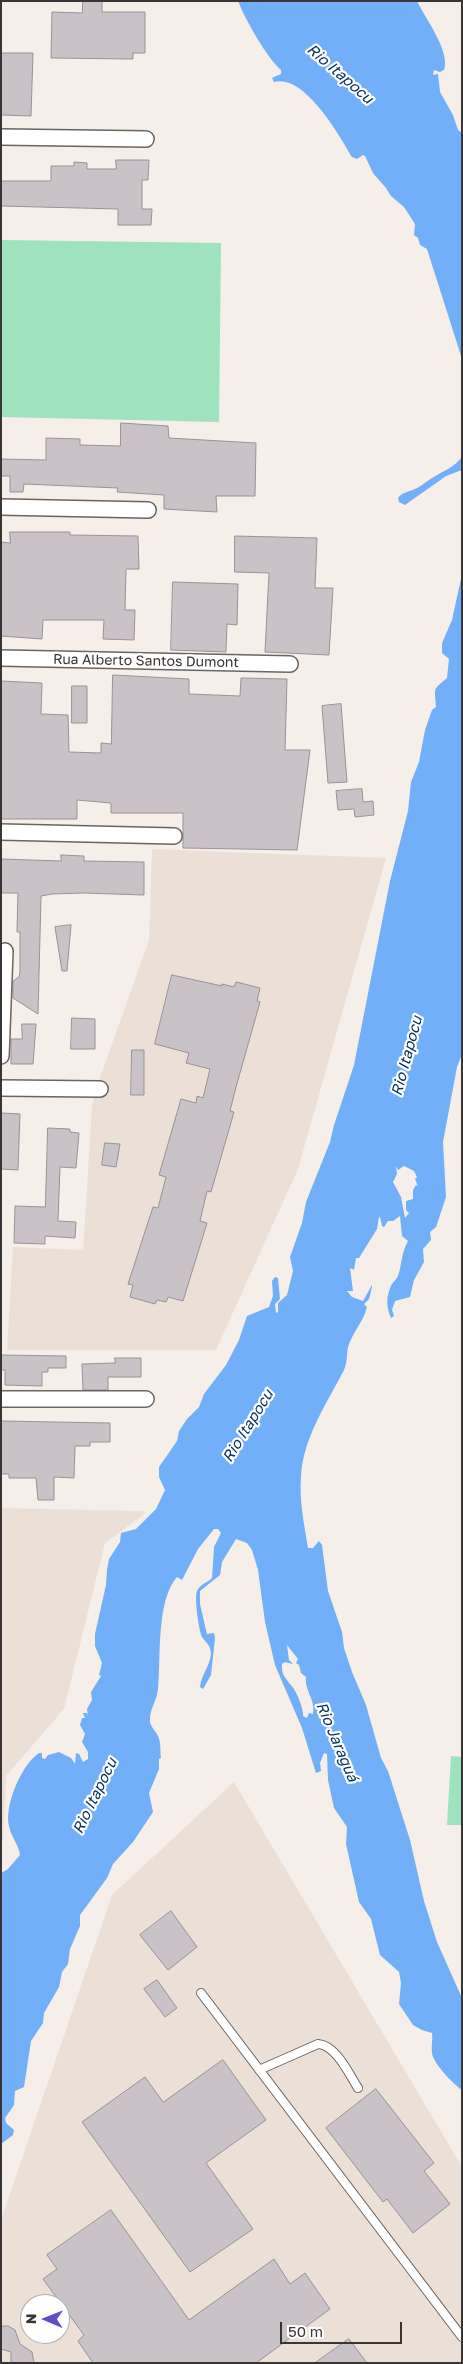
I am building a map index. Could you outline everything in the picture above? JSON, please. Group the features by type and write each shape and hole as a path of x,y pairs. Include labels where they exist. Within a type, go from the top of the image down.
{"street":[{"path":"1,137 146,140"},
{"path":"1,506 148,510"},
{"name":"Rua Alberto Santos Dumont","path":"1,658 290,664"},
{"path":"1,832 174,836"},
{"path":"1,1056 4,951"},
{"path":"1,1088 100,1090"},
{"path":"1,1400 146,1399"}],"lane":[{"path":"201,1994 462,2337"},
{"path":"259,2070 318,2044 325,2044 338,2058 358,2088"}],"shaded area":[{"path":"152,849 386,858 298,1169 216,1350 7,1350 13,1247 83,1250 92,1105 149,940"},
{"path":"1,1508 145,1511 143,1515 105,1543 64,1709 6,1776 3,1841 1,1843"},
{"path":"234,1782 462,2167 462,2363 1,2363 1,2220 112,1895"}],"green space":[{"path":"1,240 221,243 219,422 1,417"},
{"path":"451,1756 462,1757 462,1825 447,1825"}],"water":[{"name":"Rio Itapocu","path":"238,1 417,1 444,54 444,70 440,72 434,70 433,75 438,74 440,92 453,115 458,130 462,133 462,359 427,249 420,245 418,238 414,235 415,224 404,207 391,196 373,173 365,156 363,155 357,159 352,157 330,122 309,96 297,87 285,82 274,82 272,78 281,74 281,70 269,57 257,38"},
{"path":"462,457 462,470 446,476 405,505 399,502 398,498 402,494 417,488 451,467"},
{"path":"462,574 462,1054 457,1067 443,1142 446,1197 436,1227 430,1232 431,1240 423,1249 424,1262 414,1280 410,1297 395,1301 392,1310 394,1316 391,1318 388,1310 388,1294 398,1276 408,1241 402,1236 400,1216 393,1221 388,1221 384,1227 379,1217 377,1229 359,1258 356,1258 354,1270 350,1268 353,1291 347,1291 352,1297 363,1301 372,1285 372,1287 369,1299 364,1304 367,1307 366,1312 349,1344 344,1370 323,1408 306,1448 301,1476 301,1494 308,1548 313,1548 319,1541 322,1545 328,1591 342,1632 344,1648 366,1705 381,1758 388,1771 410,1840 424,1901 437,1942 462,1998 462,2090 444,2073 433,2057 432,2033 413,2025 399,2004 401,1983 399,1972 380,1955 371,1919 359,1902 346,1844 347,1827 334,1808 328,1780 327,1754 324,1753 320,1763 321,1771 316,1773 302,1728 275,1665 265,1622 258,1570 252,1550 247,1543 236,1539 222,1562 220,1575 200,1591 200,1604 207,1634 214,1633 215,1638 211,1675 203,1689 200,1687 209,1663 211,1651 201,1634 196,1594 200,1587 212,1578 214,1547 221,1533 218,1529 214,1529 198,1549 182,1580 177,1577 170,1587 166,1600 161,1630 158,1689 150,1717 150,1722 160,1741 161,1758 159,1759 159,1769 149,1793 153,1812 133,1842 113,1864 107,1878 80,1915 80,1926 70,1949 68,1964 62,1972 59,1987 44,2013 43,2023 31,2041 24,2087 15,2091 14,2105 5,2118 6,2123 14,2130 13,2135 1,2144 1,1873 8,1869 20,1855 9,1826 9,1807 16,1786 26,1766 39,1753 42,1753 42,1758 45,1759 48,1755 59,1752 71,1758 75,1764 76,1753 79,1754 83,1762 88,1759 88,1752 82,1742 85,1734 80,1725 82,1718 85,1718 83,1713 87,1713 88,1716 87,1709 92,1700 91,1692 101,1676 99,1675 102,1663 95,1646 95,1634 106,1585 109,1559 120,1542 121,1533 136,1529 156,1509 165,1490 159,1477 159,1467 177,1441 179,1431 187,1419 199,1407 204,1394 226,1365 239,1340 247,1316 269,1307 273,1296 272,1281 275,1277 278,1278 280,1299 275,1304 276,1313 278,1312 278,1303 287,1295 293,1271 290,1257 302,1223 306,1202 330,1142 354,1065 390,881 408,811 411,782 419,762 425,730 432,710 436,707 436,689 447,678 449,659 442,653 442,643 452,620","holes":["396,1166 398,1170 404,1166 414,1171 417,1177 415,1179 418,1186 416,1185 413,1190 413,1199 406,1201 406,1210 409,1213 405,1218 401,1197 393,1182 397,1174","287,1645 298,1659 296,1663 299,1665 301,1673 306,1677 313,1704 313,1714 309,1713 307,1718 303,1716 302,1707 297,1695 283,1672 282,1664 285,1662 293,1664 289,1660"]}],"building":[{"path":"83,1 102,1 102,12 145,12 145,53 133,53 133,59 51,58 52,12 82,13"},
{"path":"1,53 33,53 31,116 1,115"},
{"path":"116,160 149,160 148,180 142,180 142,209 152,209 151,225 118,225 118,209 1,206 1,181 51,181 51,166 74,166 74,162 87,163 87,169 116,169"},
{"path":"121,423 168,426 169,438 256,443 255,496 216,496 217,512 164,509 164,495 117,492 118,488 24,484 23,492 10,492 10,476 1,476 1,459 46,460 46,438 80,439 80,445 120,446"},
{"path":"10,532 70,532 70,535 138,536 139,569 126,569 125,610 135,610 134,640 103,639 104,620 43,620 42,639 1,636 1,542 10,543"},
{"path":"235,536 317,538 315,588 333,588 329,655 265,652 269,573 235,572"},
{"path":"173,582 238,584 237,625 227,624 226,652 171,650"},
{"path":"113,675 189,679 189,694 240,696 241,678 287,679 285,750 310,750 297,850 183,848 183,813 111,813 111,803 77,800 77,819 1,819 1,681 42,683 41,714 68,715 69,752 101,753 101,743 111,744"},
{"path":"72,686 87,686 87,723 72,723"},
{"path":"341,704 347,782 328,783 322,706"},
{"path":"362,789 363,802 373,801 374,815 355,817 354,809 338,810 336,791"},
{"path":"61,855 84,856 84,861 144,862 144,895 83,893 41,896 38,1014 13,998 13,981 19,977 20,972 20,932 17,932 18,893 1,893 1,859 61,861"},
{"path":"71,925 67,971 62,971 55,927"},
{"path":"172,975 222,986 222,984 234,987 236,982 260,988 257,1001 260,1002 230,1111 234,1112 211,1192 207,1191 200,1221 207,1223 183,1301 168,1297 166,1302 157,1300 155,1304 130,1297 133,1285 128,1284 153,1207 158,1208 166,1177 159,1175 181,1099 196,1103 197,1096 203,1098 210,1069 186,1063 189,1053 155,1044"},
{"path":"72,1018 95,1019 95,1049 71,1049"},
{"path":"22,1024 36,1024 33,1064 11,1064 11,1039 22,1039"},
{"path":"132,1050 144,1050 144,1095 131,1095"},
{"path":"1,1113 20,1114 18,1170 1,1169"},
{"path":"48,1128 70,1129 70,1132 79,1133 76,1168 60,1167 58,1221 76,1222 75,1238 45,1236 45,1244 14,1243 15,1206 45,1207"},
{"path":"105,1143 120,1144 116,1167 102,1165"},
{"path":"1,1355 66,1356 66,1368 48,1368 48,1372 42,1372 42,1386 5,1385 5,1370 1,1370"},
{"path":"115,1358 141,1358 141,1377 108,1377 108,1390 83,1390 82,1364 115,1363"},
{"path":"1,1421 110,1423 110,1442 90,1442 90,1446 75,1446 74,1478 54,1477 54,1500 38,1500 36,1478 9,1478 9,1474 1,1474"},
{"path":"171,1911 197,1947 168,1970 140,1935"},
{"path":"157,1980 177,2008 165,2017 144,1989"},
{"path":"223,2060 266,2120 206,2163 253,2229 190,2272 82,2122 145,2077 163,2102"},
{"path":"376,2089 434,2163 424,2171 450,2204 413,2233 387,2199 383,2202 326,2128"},
{"path":"111,2210 189,2320 274,2259 290,2284 305,2273 330,2309 256,2363 93,2363 78,2341 84,2335 70,2316 70,2294 54,2294 43,2279 57,2269 47,2255"},
{"path":"1,2326 8,2326 15,2330 20,2344 32,2352 34,2363 11,2363 11,2352 1,2349"},
{"path":"349,2339 367,2363 315,2363"}],"water label":[{"name":"Rio Jaraguá","path":"337,1742"}]}
